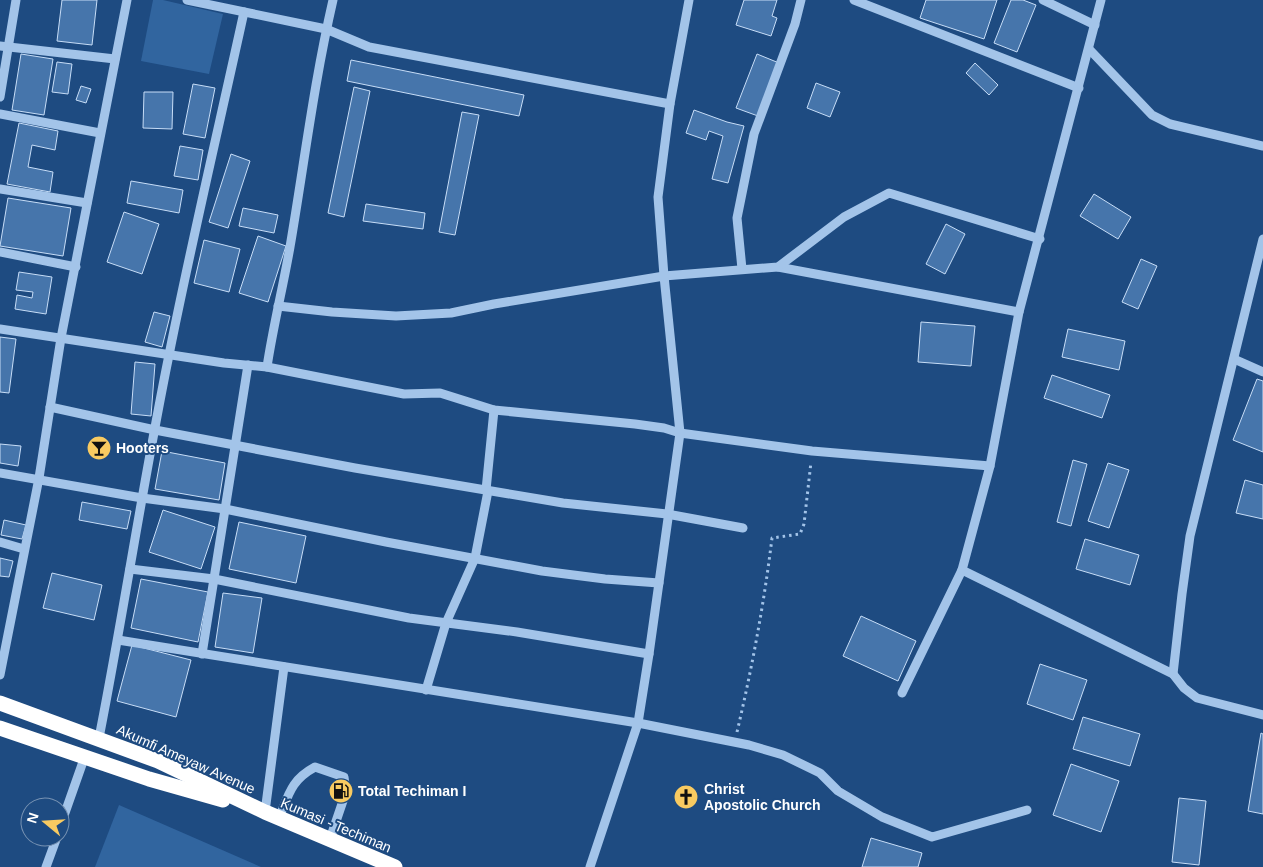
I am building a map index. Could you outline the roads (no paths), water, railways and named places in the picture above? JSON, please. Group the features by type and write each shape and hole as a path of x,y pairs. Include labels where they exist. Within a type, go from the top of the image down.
{"highway":[{"name":"Akumfi Ameyaw Avenue","path":"0,702 158,761 265,812"},
{"name":"Akumfi Ameyaw Avenue","path":"0,728 149,779 265,812"},
{"name":"Kumasi - Techiman","path":"265,812 395,867"}],"street":[{"path":"0,97 4,47 16,0"},
{"path":"0,675 39,478 61,338 100,133 128,0"},
{"path":"187,0 326,29 369,47 670,104"},
{"path":"267,367 290,248 304,154 332,0"},
{"path":"590,867 638,723 650,654 667,514 680,433 658,196 670,104 689,0"},
{"path":"742,269 738,218 754,134 795,24 801,0"},
{"path":"854,0 1079,88"},
{"path":"1043,0 1095,24"},
{"path":"902,692 962,570 990,466 1019,312 1040,239 1101,0"},
{"path":"99,738 169,355 244,12"},
{"path":"4,47 115,59"},
{"path":"1089,49 1152,115 1170,124 1263,146"},
{"path":"0,114 100,133"},
{"path":"0,189 87,203"},
{"path":"778,267 844,217 889,193 1040,239"},
{"path":"1174,674 1190,536 1263,239"},
{"path":"0,252 76,266"},
{"path":"278,306 396,316 451,313 494,304 664,276 778,267 1019,312"},
{"path":"0,329 224,363 267,367 404,394 440,393 494,410 635,424 664,428 680,433 812,451 990,466"},
{"path":"1234,360 1263,372"},
{"path":"202,654 248,365"},
{"path":"50,407 155,430 355,468 563,503 667,514 743,528"},
{"path":"426,690 446,623 475,558 488,492 486,490 494,410"},
{"path":"0,473 39,478 142,498 225,509 542,571 605,579 659,583"},
{"path":"0,542 24,549"},
{"path":"130,569 214,579 408,618 517,632 650,654"},
{"path":"962,570 1174,674 1184,688 1197,698 1263,715"},
{"path":"118,640 638,723 734,742 783,755 820,773 838,791 882,817 932,837 1027,810"},
{"path":"265,812 284,667"},
{"path":"70,797 84,756"},
{"path":"280,818 292,788 299,777 305,772 315,767 344,778 346,792 330,839"},
{"path":"46,867 53,847"}],"place":[{"name":"Hooters","path":"99,448"},
{"name":"Total Techiman I","path":"341,791"},
{"name":"Christ Apostolic Church","path":"686,797"}]}
